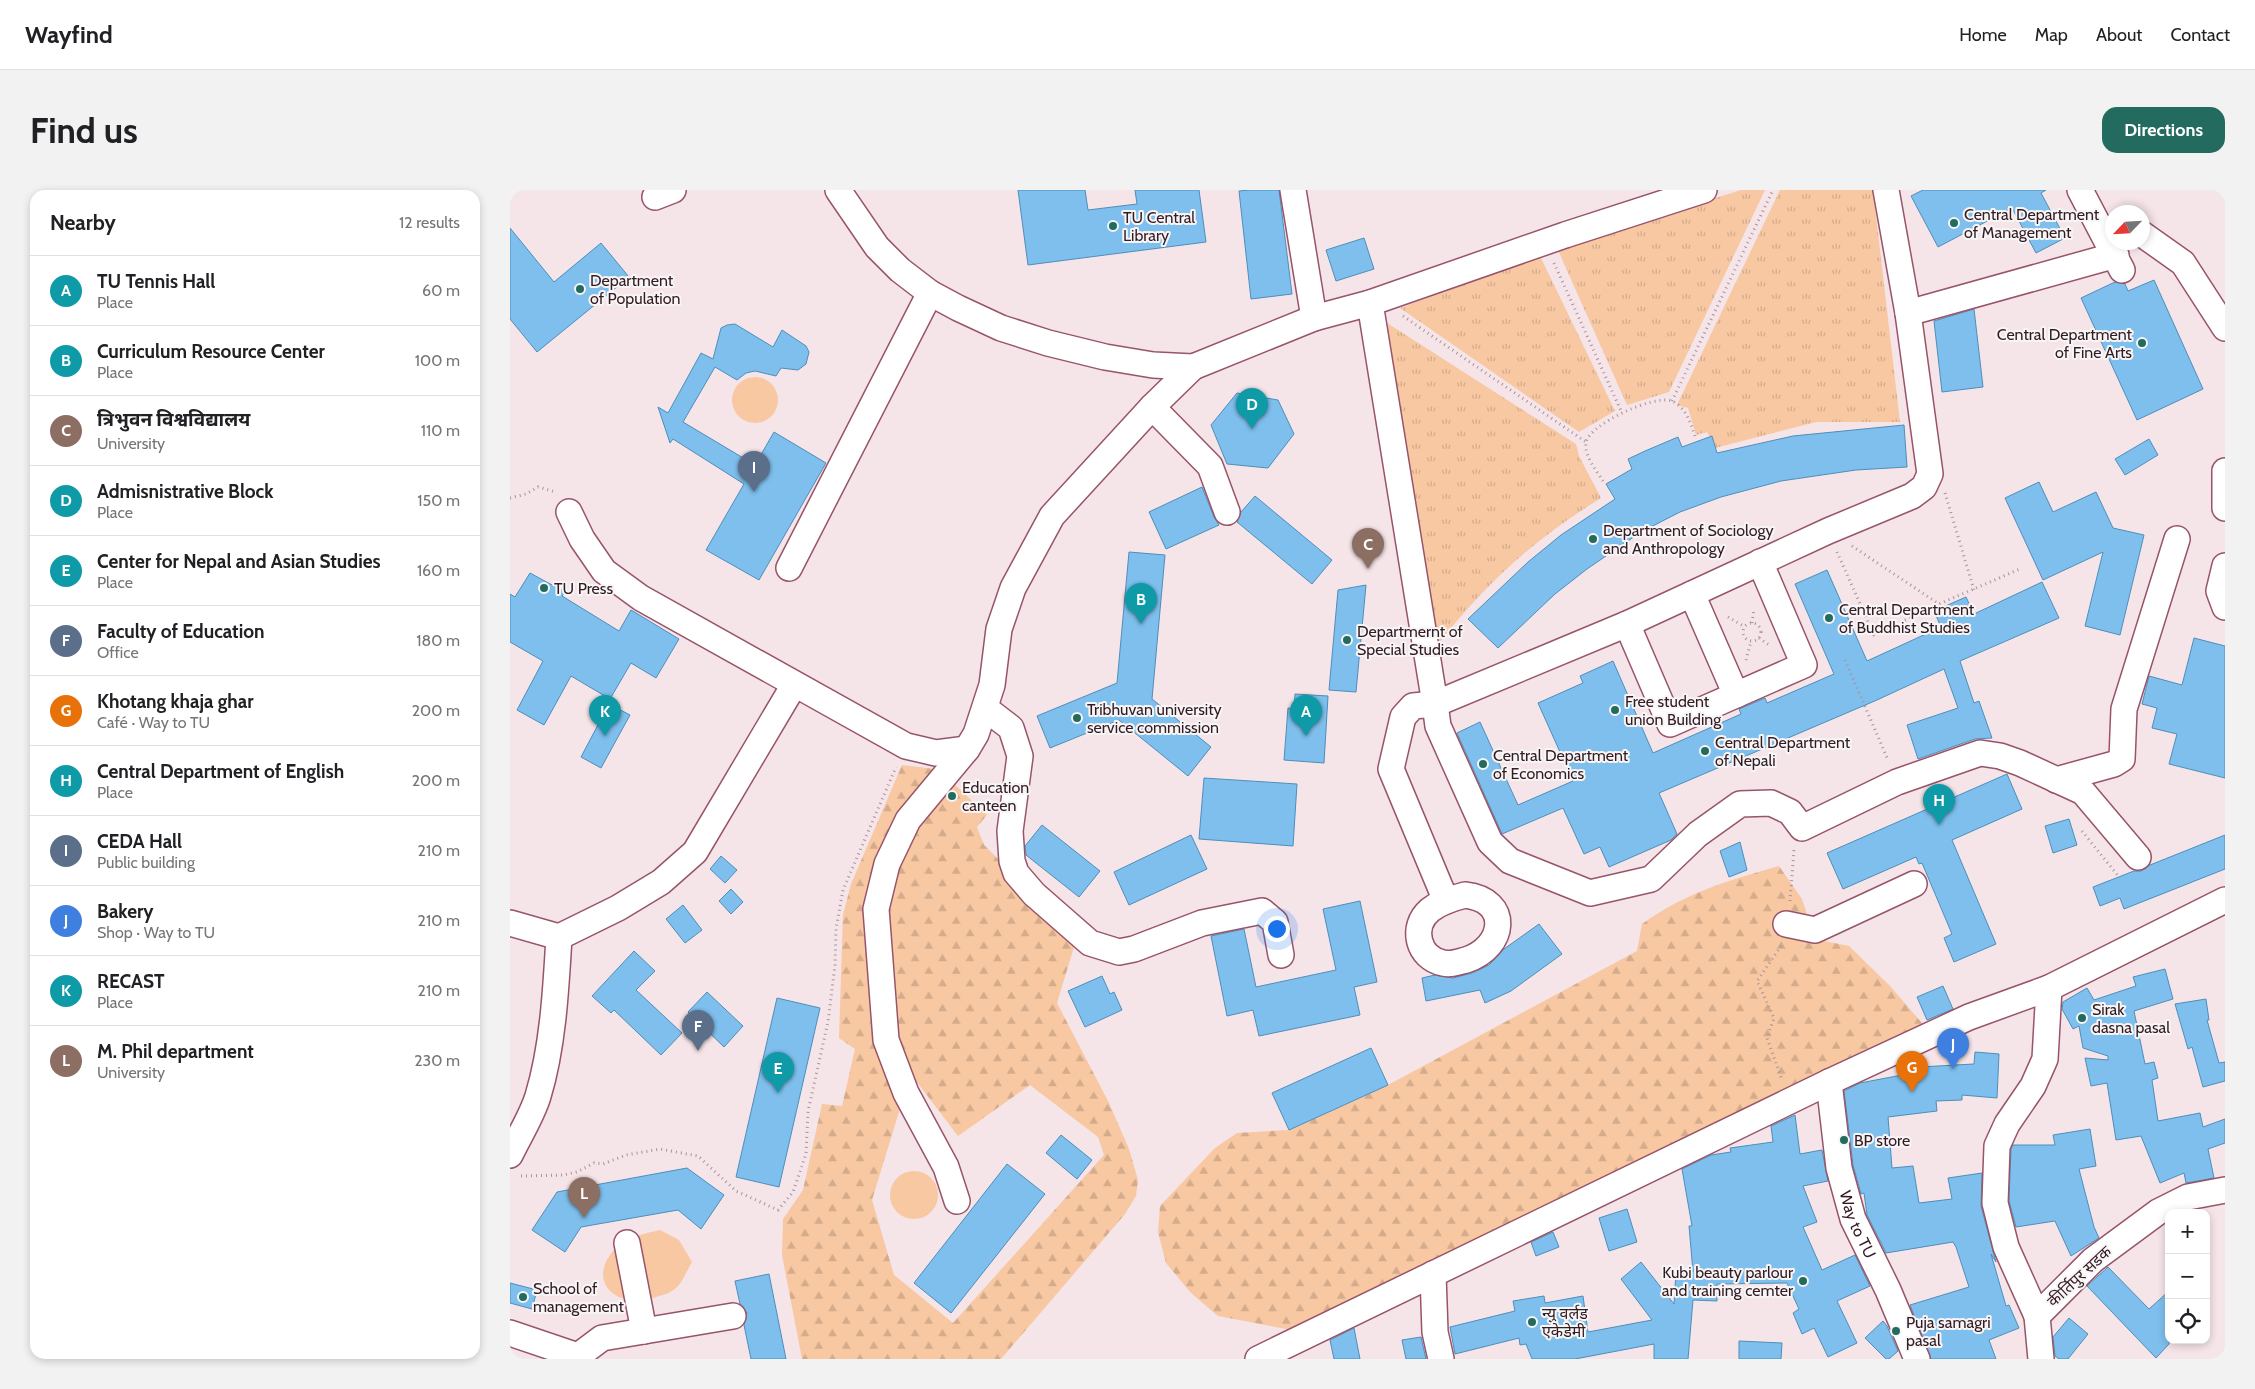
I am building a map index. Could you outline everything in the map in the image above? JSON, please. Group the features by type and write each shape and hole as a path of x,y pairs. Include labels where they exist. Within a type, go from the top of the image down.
{"street":[{"path":"838,190 877,247 900,270 930,293 1001,328 1048,343 1105,357 1152,365 1193,367"},
{"path":"1293,190 1314,318"},
{"path":"957,1201 946,1167 906,1093 886,1040 876,909 887,864 908,820 967,749 980,725 992,685 999,629 1013,588 1052,516 1152,407 1193,367 1314,318 1370,303 1565,235 1704,190"},
{"path":"1446,901 1391,769 1403,717 1413,706 1435,704 1627,624 1828,531 1912,496 1924,487 1930,474 1908,313 1886,190"},
{"path":"1908,313 2119,263 2083,194"},
{"path":"2083,194 2105,207"},
{"path":"2150,240 2183,263 2225,328"},
{"path":"789,568 930,293"},
{"path":"1370,303 1438,726 1490,842 1510,861 1590,893 1651,879 1698,834 1740,804 1771,803 1790,812 1802,828 1898,782 1980,753 2000,756 2083,792 2138,857"},
{"path":"1152,407 1210,466 1227,512"},
{"path":"2225,471 2225,508"},
{"path":"569,512 582,538 604,571 641,598 906,746 936,753 967,749"},
{"path":"2056,780 2114,764 2122,759 2124,709 2177,539"},
{"path":"1627,624 1670,724 1804,665 1760,562"},
{"path":"2225,566 2219,591 2225,607"},
{"path":"1692,594 1736,695"},
{"path":"510,923 559,937 618,908 661,882 695,852 794,685"},
{"path":"985,708 1011,728 1020,756 1010,830 1012,861 1016,873 1034,894 1090,943 1104,949 1119,952 1202,923 1262,911 1275,922 1281,955"},
{"path":"1786,924 1815,930 1914,884"},
{"path":"1258,1359 1829,1082 1969,1017 2049,988 2225,900"},
{"path":"514,1165 538,1098 545,1068 557,972 559,937"},
{"path":"2037,1316 2006,1247 1995,1203 1996,1156 1997,1146 2007,1124 2033,1086 2045,1059 2049,988"},
{"name":"Way to TU","path":"1829,1082 1839,1168 1853,1219 1888,1290 1917,1359"},
{"name":"कीर्तिपुर सडक","path":"2041,1359 2037,1316 2093,1260 2158,1212 2188,1197 2225,1190"},
{"path":"627,1243 644,1331"},
{"path":"1433,1274 1435,1332 1441,1359"},
{"path":"510,1333 581,1358 602,1338 733,1316"}],"path":[{"path":"1672,401 1773,190"},
{"path":"1553,262 1622,413"},
{"path":"1395,311 1586,442"},
{"path":"1603,480 1587,455 1586,442 1592,430 1622,413 1659,399 1672,401 1685,411 1696,439"},
{"path":"1930,474 1948,497 1975,590"},
{"path":"510,498 526,494 538,487 556,492 569,512"},
{"path":"510,494 515,496"},
{"path":"1828,531 1940,604"},
{"path":"1828,531 1874,635 2020,569"},
{"path":"1752,623 1757,625 1761,629 1761,635 1757,640 1748,640 1743,633 1745,627 1752,623"},
{"path":"1845,660 1898,782"},
{"path":"514,1165 563,1175 577,1172 594,1163 603,1164 626,1155 660,1150 698,1156 736,1191 778,1210 784,1204 793,1192 806,1154 808,1111 828,1022 835,965 836,929 843,890 906,746"},
{"path":"2078,826 2119,877"},
{"path":"1788,1102 1779,1068 1767,1038 1774,1018 1757,981 1782,946 1795,846 1802,828"}],"green space":[{"path":"1741,190 1765,190 1669,392 1627,405 1557,248"},
{"path":"1780,190 1873,190 1900,422 1816,422 1715,448 1707,432 1696,435 1688,408 1677,405"},
{"path":"1540,256 1615,411 1579,432 1400,308"},
{"path":"1384,321 1576,444 1579,456 1601,498 1529,549 1509,567 1469,607 1431,653"},
{"path":"760,377 772,383 777,391 777,409 772,417 764,422 750,423 738,417 733,409 732,395 738,383 746,378"},
{"path":"902,765 943,770 875,887 902,1102 872,1200 894,1275 953,1323 1104,1155 1098,1137 1030,1085 958,1136 907,1069 899,1050 884,916 898,854 950,780 987,815 977,827 984,845 1077,937 1057,1003 1109,1103 1129,1149 1138,1180 1136,1196 1125,1214 1001,1359 802,1359 782,1255 783,1219 803,1190 822,1104 842,1106 855,1049 839,1038 843,915 851,884"},
{"path":"1779,866 1802,899 1815,939 1849,946 1890,986 1927,1029 1302,1332 1218,1316 1191,1293 1166,1263 1158,1232 1160,1206 1215,1148 1237,1133 1289,1130 1388,1085 1637,951 1642,924 1675,904 1708,889"},
{"path":"914,1171 923,1173 931,1178 936,1186 938,1195 936,1204 931,1212 923,1217 914,1219 905,1217 897,1212 892,1204 890,1195 892,1186 897,1178 905,1173"},
{"path":"660,1230 679,1240 692,1262 681,1283 668,1293 643,1300 629,1300 617,1296 609,1290 604,1280 604,1269 609,1257 624,1241"}],"building":[{"name":"TU Central Library","path":"1018,190 1085,190 1088,210 1137,204 1135,190 1199,190 1206,242 1028,265"},
{"path":"1279,190 1292,294 1251,299 1239,191"},
{"name":"Central Department of Management","path":"1923,190 2046,190 2041,193 2065,238 2036,253 2012,208 1938,247 1911,196"},
{"name":"Department of Population","path":"510,228 554,282 601,243 629,277 537,352 510,319"},
{"path":"1364,238 1374,269 1336,281 1326,250"},
{"name":"Central Department of Fine Arts","path":"2154,280 2203,389 2137,420 2081,298 2115,282 2125,284 2128,291"},
{"path":"1974,309 1983,387 1942,392 1934,321"},
{"path":"735,324 773,347 782,330 806,346 809,352 806,364 798,370 781,368 776,376 755,371 746,373 737,380 715,367 683,422 755,465 774,432 826,463 759,580 706,550 744,484 673,439 670,443 658,407 668,413 701,353 713,359 721,328"},
{"path":"1237,393 1278,400 1294,434 1268,468 1227,464 1211,425"},
{"name":"Department of Sociology and Anthropology","path":"1904,425 1907,467 1856,470 1781,481 1721,497 1680,512 1641,532 1587,569 1555,594 1498,648 1468,619 1528,562 1561,535 1615,499 1606,484 1632,469 1628,459 1645,451 1678,437 1682,447 1712,436 1717,453 1793,436"},
{"path":"2149,439 2158,455 2125,475 2115,459"},
{"path":"2039,482 2053,512 2096,492 2113,528 2144,535 2120,635 2085,626 2103,552 2043,580 2005,498"},
{"path":"1202,487 1219,525 1166,549 1149,512"},
{"path":"1255,496 1332,560 1312,584 1237,522 1241,512"},
{"path":"1129,552 1165,555 1152,699 1211,747 1188,776 1119,720 1050,748 1037,716 1117,683"},
{"path":"1827,570 1867,661 1941,627 1934,611 1966,597 1974,614 2042,582 2059,618 1960,661 1974,703 1979,701 1992,738 1975,739 1918,759 1907,725 1958,708 1944,669 1877,700 1659,793 1677,834 1671,840 1609,867 1600,847 1584,854 1563,808 1502,834 1457,733 1480,722 1518,805 1573,781 1538,703 1583,683 1580,676 1613,661 1653,753 1741,714 1739,709 1765,698 1767,703 1834,674 1795,584"},
{"path":"530,573 565,592 562,596 619,631 631,610 679,639 656,678 631,663 610,699 571,676 544,725 517,710 543,661 510,642 510,594 515,597"},
{"name":"Departmernt of Special Studies","path":"1366,585 1356,692 1329,690 1338,590"},
{"path":"2194,638 2225,646 2225,778 2169,764 2177,734 2152,728 2157,708 2142,704 2149,676 2182,685"},
{"path":"1295,694 1328,696 1324,763 1284,760 1288,708 1294,709"},
{"path":"609,704 630,715 601,768 581,757"},
{"path":"2007,774 2022,809 1952,840 1996,944 1954,962 1944,938 1952,934 1922,863 1919,864 1916,857 1843,889 1827,853"},
{"path":"1204,778 1297,784 1293,846 1199,839"},
{"path":"2069,819 2077,845 2053,853 2045,826"},
{"path":"1042,825 1100,871 1079,897 1026,855 1025,846"},
{"path":"1191,835 1207,869 1129,905 1114,872"},
{"path":"2225,835 2225,869 2124,909 2120,898 2100,906 2093,887 2134,871 2141,871 2150,865"},
{"path":"1740,842 1747,870 1729,877 1720,851"},
{"path":"721,856 737,870 725,883 710,869"},
{"path":"731,889 743,902 731,914 719,901"},
{"path":"1360,901 1377,982 1354,987 1360,1015 1259,1036 1253,1010 1227,1016 1211,936 1244,929 1256,987 1336,970 1323,909"},
{"path":"683,905 702,930 685,943 666,919"},
{"path":"1539,924 1562,954 1511,991 1485,1003 1480,990 1426,1001 1422,978 1435,975 1453,978 1472,973 1489,965 1504,949"},
{"path":"634,951 655,971 636,990 682,1033 661,1055 614,1010 611,1013 592,996"},
{"path":"2165,969 2173,999 2134,1011 2145,1064 2154,1062 2158,1078 2152,1080 2158,1121 2200,1113 2203,1127 2225,1119 2225,1143 2208,1149 2214,1178 2186,1183 2184,1173 2160,1183 2141,1136 2116,1140 2107,1083 2091,1086 2085,1058 2108,1060 2108,1056 2083,1048 2079,1026 2073,1029 2062,1009 2063,1002 2087,988 2094,1000 2136,986 2133,977"},
{"path":"1102,976 1110,994 1114,992 1122,1010 1085,1027 1068,991"},
{"path":"1943,986 1953,1009 1927,1020 1917,997"},
{"path":"707,992 743,1026 724,1047 688,1012"},
{"path":"777,998 820,1008 779,1187 736,1177"},
{"path":"2206,999 2209,1020 2207,1020 2219,1063 2225,1062 2225,1081 2203,1087 2192,1047 2188,1049 2175,1004"},
{"path":"1371,1048 1388,1085 1289,1130 1272,1093"},
{"path":"1975,1052 1999,1054 1997,1098 1962,1095 1962,1100 1936,1101 1937,1111 1888,1117 1892,1168 1913,1166 1919,1203 1952,1199 1948,1178 1982,1173 1981,1206 1996,1262 1991,1254 2006,1306 2009,1305 2019,1328 1989,1340 1996,1359 1931,1359 1910,1305 1969,1287 1953,1242 1886,1253 1867,1215 1864,1193 1861,1194 1853,1165 1844,1091 1860,1083 1902,1075 1901,1068 1974,1064"},
{"path":"1795,1115 1800,1154 1822,1150 1828,1181 1803,1186 1817,1222 1803,1227 1822,1270 1855,1255 1870,1286 1837,1301 1857,1343 1828,1357 1814,1328 1802,1334 1793,1313 1799,1309 1787,1283 1717,1284 1717,1301 1693,1300 1688,1359 1654,1359 1654,1344 1575,1359 1532,1359 1526,1344 1520,1345 1519,1338 1455,1354 1450,1327 1515,1311 1513,1301 1544,1296 1545,1303 1583,1296 1588,1332 1652,1320 1621,1279 1641,1262 1674,1304 1676,1272 1693,1272 1689,1226 1692,1226 1682,1169 1711,1155 1731,1152 1730,1148 1773,1142 1771,1126"},
{"path":"2090,1129 2096,1166 2079,1169 2094,1227 2099,1238 2071,1256 2055,1221 2016,1227 2009,1201 2011,1149 2013,1145 2055,1145 2053,1135"},
{"path":"1061,1135 1092,1160 1077,1179 1046,1153"},
{"path":"1007,1164 1045,1194 951,1313 914,1283"},
{"path":"687,1168 724,1195 701,1229 678,1210 581,1227 565,1252 532,1230 557,1192"},
{"path":"1627,1209 1637,1242 1609,1251 1599,1218"},
{"path":"1553,1232 1559,1247 1536,1256 1531,1242"},
{"path":"2108,1267 2149,1309 2165,1295 2165,1344 2169,1344 2156,1358 2087,1286"},
{"path":"769,1274 786,1359 751,1359 744,1325 747,1313 740,1304 735,1281"},
{"name":"School of management","path":"510,1283 537,1290 532,1309 510,1303"},
{"path":"2069,1318 2088,1334 2068,1359 2059,1359 2055,1356 2053,1337"},
{"path":"1883,1321 1898,1351 1889,1359 1886,1359 1865,1338"},
{"path":"1354,1328 1360,1359 1334,1359 1330,1340"},
{"path":"1421,1337 1426,1359 1406,1359 1402,1340"},
{"path":"1739,1341 1782,1343 1781,1359 1739,1359"}],"place":[{"name":"Central Department of Management","path":"1954,223"},
{"name":"TU Central Library","path":"1113,226"},
{"name":"Department of Population","path":"580,289"},
{"name":"Central Department of Fine Arts","path":"2142,343"},
{"name":"Admisnistrative Block","path":"1252,429"},
{"name":"CEDA Hall","path":"754,492"},
{"name":"Department of Sociology and Anthropology","path":"1593,539"},
{"name":"त्रिभुवन विश्वविद्यालय","path":"1368,569"},
{"name":"TU Press","path":"544,588"},
{"name":"Central Department of Buddhist Studies","path":"1829,618"},
{"name":"Curriculum Resource Center","path":"1141,624"},
{"name":"Departmernt of Special Studies","path":"1347,640"},
{"name":"Free student union Building","path":"1615,710"},
{"name":"Tribhuvan university service commission","path":"1077,718"},
{"name":"RECAST","path":"605,736"},
{"name":"TU Tennis Hall","path":"1306,736"},
{"name":"Central Department of Nepali","path":"1705,751"},
{"name":"Central Department of Economics","path":"1483,764"},
{"name":"Education canteen","path":"952,796"},
{"name":"Central Department of English","path":"1939,825"},
{"name":"Sirak dasna pasal","path":"2082,1018"},
{"name":"Faculty of Education","path":"698,1051"},
{"name":"Bakery","path":"1953,1069"},
{"name":"Khotang khaja ghar","path":"1912,1092"},
{"name":"Center for Nepal and Asian Studies","path":"778,1093"},
{"name":"BP store","path":"1844,1140"},
{"name":"M. Phil department","path":"584,1218"},
{"name":"Kubi beauty parlour and training cemter","path":"1803,1281"},
{"name":"School of management","path":"523,1297"},
{"name":"न्यु वर्लड एकेडेमी","path":"1532,1322"},
{"name":"Puja samagri pasal","path":"1896,1331"}]}
